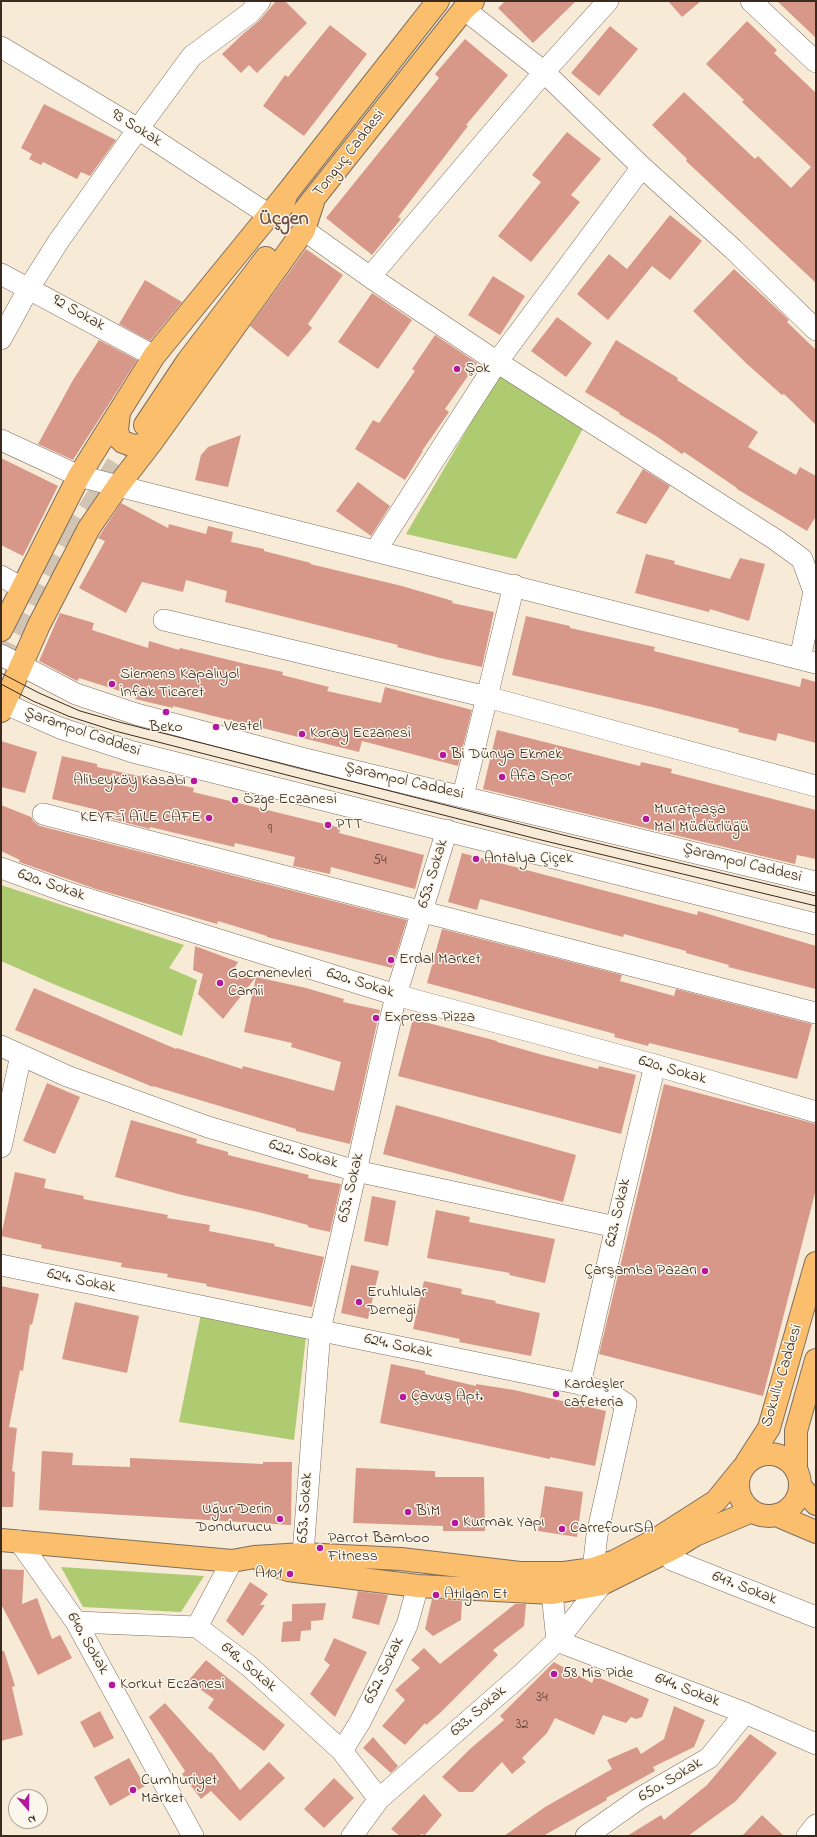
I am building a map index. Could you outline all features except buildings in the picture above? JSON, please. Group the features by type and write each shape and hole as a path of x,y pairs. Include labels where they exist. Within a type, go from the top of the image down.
{"main road":[{"name":"Tonguç Caddesi","path":"137,424 166,368 274,226 287,193 438,1"},
{"name":"Tonguç Caddesi","path":"137,424 187,362 284,235 313,202 468,5"},
{"path":"2,706 20,664 86,535 118,486 137,424 154,356 287,193"},
{"path":"1,630 79,476 137,424 304,230 313,202"},
{"name":"Sokullu Caddesi","path":"597,1577 616,1561 682,1523 716,1501 745,1465 769,1428 816,1263"},
{"name":"Sokullu Caddesi","path":"798,1478 796,1432 816,1360"},
{"path":"798,1478 799,1494 790,1508 776,1515 767,1516 752,1512 746,1506 738,1492 738,1476 745,1465 762,1454 778,1455 792,1464 798,1478 816,1504"},
{"path":"254,1557 288,1570 418,1586 552,1593 674,1548 695,1535 752,1512"},
{"path":"776,1515 816,1532"},
{"path":"10,1540 232,1562 254,1557 303,1554 401,1559 520,1572 564,1573 597,1577"}],"street":[{"path":"1,339 29,288 138,129 192,56 250,13 260,1"},
{"path":"370,277 544,72 608,1"},
{"path":"751,1 816,62"},
{"path":"468,5 544,72 642,167 733,248 816,330"},
{"name":"93 Sokak","path":"1,47 138,129 269,215"},
{"path":"376,550 497,362 642,167"},
{"path":"1,440 79,476 514,585 808,661 814,592 802,559 776,540 497,362 370,277 304,230"},
{"name":"92 Sokak","path":"1,274 154,356"},
{"path":"1,576 22,588"},
{"path":"463,796 514,585"},
{"path":"164,620 487,697 816,786"},
{"name":"Şarampol Caddesi","path":"1,655 76,694 136,714 302,758 816,882"},
{"name":"Şarampol Caddesi","path":"2,706 60,728 133,752 816,924"},
{"path":"43,814 816,1014"},
{"name":"653. Sokak","path":"303,1554 320,1330 396,995 447,830"},
{"name":"620. Sokak","path":"1,868 70,894 396,995 655,1065 816,1112"},
{"name":"622. Sokak","path":"1,1046 67,1076 208,1127 356,1171 616,1227"},
{"path":"1,1147 21,1055"},
{"name":"623. Sokak","path":"580,1384 655,1065"},
{"name":"624. Sokak","path":"1,1265 580,1384 614,1396 626,1404 597,1535 597,1577"},
{"name":"640. Sokak","path":"10,1540 76,1622 193,1836"},
{"name":"647. Sokak","path":"672,1560 816,1617"},
{"path":"76,1622 197,1627 232,1562"},
{"name":"633. Sokak","path":"352,1836 379,1799 522,1674 557,1641 597,1577"},
{"name":"652. Sokak","path":"342,1751 360,1722 407,1625 418,1586"},
{"path":"552,1593 557,1641"},
{"name":"648. Sokak","path":"197,1627 249,1666 342,1751 379,1799"},
{"name":"644. Sokak","path":"557,1641 815,1741"},
{"name":"650. Sokak","path":"586,1836 640,1798 709,1758 745,1713"},
{"path":"807,1836 816,1825"}],"green space":[{"path":"501,371 583,428 516,559 406,534"},
{"path":"1,885 184,945 169,968 197,980 182,1036 58,986 1,961"},
{"path":"201,1314 306,1337 294,1440 179,1422"},
{"path":"61,1567 204,1576 181,1612 83,1607"}],"tunnel":[{"path":"71,539 122,456 145,425"},
{"path":"1,663 71,519"}],"tram line":[{"path":"1,673 39,693 80,711 119,722 563,835 816,896"},
{"path":"1,684 33,701 68,716 115,731 537,839 816,906"}],"place":[{"name":"Şok","path":"457,369"},
{"name":"Siemens Kapalıyol İnfak Ticaret","path":"112,684"},
{"name":"Beko","path":"166,712"},
{"name":"Vestel","path":"216,727"},
{"name":"Koray Eczanesi","path":"302,734"},
{"name":"Bi Dünya Ekmek","path":"443,755"},
{"name":"Afa Spor","path":"502,777"},
{"name":"Alibeyköy Kasabı","path":"194,781"},
{"name":"Özge Eczanesi","path":"235,800"},
{"name":"KEYF-Ī AĪLE CAFE","path":"209,818"},
{"name":"Muratpaşa Mal Müdürlüğü","path":"646,819"},
{"name":"PTT","path":"328,825"},
{"name":"Antalya Çiçek","path":"476,859"},
{"name":"Erdal Market","path":"391,960"},
{"name":"Gocmenevleri Camii","path":"220,983"},
{"name":"Express Pizza","path":"376,1018"},
{"name":"Çarşamba Pazarı","path":"705,1271"},
{"name":"Eruhlular Derneği","path":"359,1302"},
{"name":"Kardeşler cafeteria","path":"556,1394"},
{"name":"Çavuş Apt.","path":"403,1397"},
{"name":"BİM","path":"408,1512"},
{"name":"Uğur Derin Dondurucu","path":"280,1519"},
{"name":"Kurmak Yapı","path":"455,1523"},
{"name":"CarrefourSA","path":"562,1529"},
{"name":"Parrot Bamboo Fitness","path":"320,1548"},
{"name":"A101","path":"290,1574"},
{"name":"Atılgan Et","path":"436,1595"},
{"name":"58 Mis Pide","path":"554,1674"},
{"name":"Korkut Eczanesi","path":"112,1685"},
{"name":"Cumhuriyet Market","path":"133,1790"}],"district":[{"name":"Üçgen","path":"284,221"}]}
